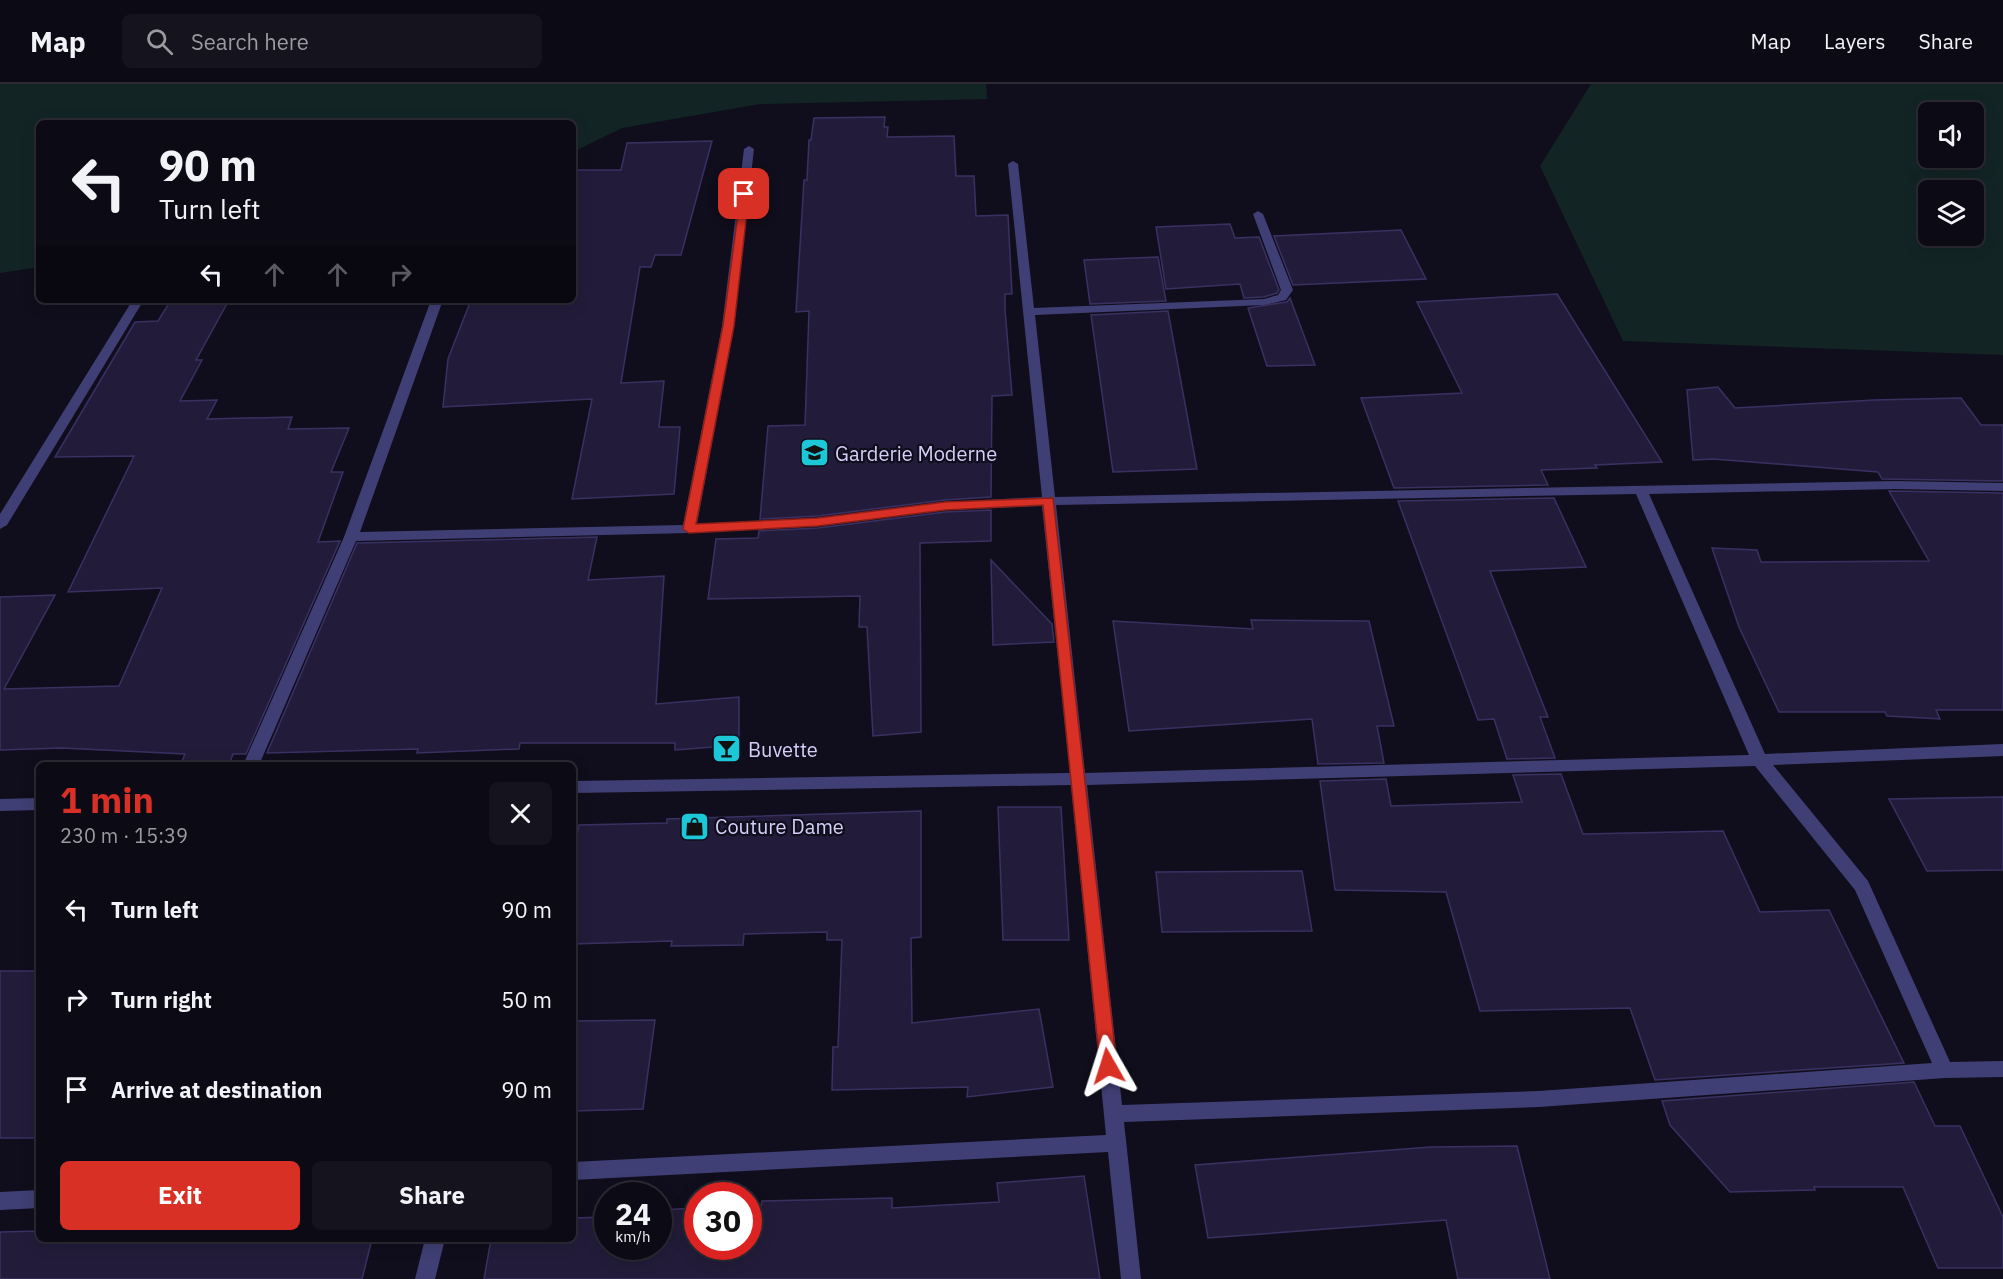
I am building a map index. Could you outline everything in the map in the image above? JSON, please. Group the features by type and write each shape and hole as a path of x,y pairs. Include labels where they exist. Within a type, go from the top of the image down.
{"street":[{"path":"689,529 729,326 749,149"},
{"path":"1013,164 1131,1279"},
{"path":"1029,312 1264,302 1282,298 1287,290 1258,214"},
{"path":"0,525 136,303"},
{"path":"252,762 351,537 436,303"},
{"path":"351,537 689,529 818,522 945,506 1049,501 1895,485 2003,487"},
{"path":"1641,490 1760,761 1862,886 1945,1070"},
{"path":"576,787 1078,780 1760,761 2003,750"},
{"path":"0,805 36,804"},
{"path":"1113,1114 1539,1099 1945,1070 2003,1069"},
{"path":"576,1172 1117,1143"},
{"path":"0,1201 36,1199"},
{"path":"425,1279 434,1242"}],"green space":[{"path":"0,84 986,84 987,99 760,104 622,128 576,151 576,120 36,120 36,267 0,273"},
{"path":"1591,84 2003,84 2003,355 1623,341 1540,166"}],"building":[{"path":"885,117 884,127 888,127 887,137 954,136 956,176 974,176 976,216 1008,215 1012,294 1005,294 1005,309 1012,395 992,396 991,497 945,500 818,516 760,519 768,426 805,425 809,311 796,312 804,180 807,180 809,140 811,140 814,118"},
{"path":"712,141 681,255 655,255 651,267 640,267 621,383 664,381 659,427 680,427 674,494 572,499 592,399 443,407 448,359 470,303 576,303 576,170 621,170 627,143"},
{"path":"1230,224 1235,238 1259,237 1279,290 1277,293 1264,297 1244,298 1240,284 1166,289 1156,227"},
{"path":"1401,230 1426,279 1293,285 1274,236"},
{"path":"1158,257 1166,301 1090,304 1084,260"},
{"path":"1557,294 1662,462 1541,470 1548,485 1394,488 1361,398 1462,393 1417,302"},
{"path":"1290,298 1315,365 1267,366 1248,308 1287,302"},
{"path":"169,303 227,303 196,360 202,360 180,401 217,400 207,419 292,417 288,429 349,428 331,472 343,472 318,542 340,541 246,754 233,754 230,762 182,762 185,754 62,748 0,750 0,597 55,595 4,689 119,686 162,588 68,592 134,456 55,457 135,322 158,321"},
{"path":"1168,311 1197,469 1113,472 1091,315"},
{"path":"1718,387 1735,408 1874,400 1961,398 1981,425 2003,425 2003,481 1882,479 1878,472 1713,459 1693,460 1687,390"},
{"path":"1889,491 2003,493 2003,710 1936,710 1940,719 1887,716 1885,712 1779,712 1739,627 1712,548 1757,550 1761,562 1929,561"},
{"path":"1554,498 1586,567 1490,571 1548,717 1540,717 1555,758 1507,759 1494,719 1478,720 1398,501"},
{"path":"991,510 991,541 920,543 921,732 873,736 867,627 859,627 860,596 708,599 716,539 758,538 759,531 818,528 945,512"},
{"path":"597,537 588,580 664,576 656,704 739,697 739,745 675,750 675,743 520,743 519,749 417,753 418,749 267,753 357,543"},
{"path":"991,560 1052,624 1054,642 993,645"},
{"path":"1251,620 1369,621 1394,726 1377,726 1384,763 1318,764 1312,719 1129,731 1113,621 1253,629"},
{"path":"1561,774 1583,834 1723,831 1760,912 1829,910 1904,1063 1655,1080 1630,1008 1480,1011 1446,892 1335,890 1320,781 1386,779 1391,806 1522,802 1513,775"},
{"path":"2003,797 2003,870 1927,871 1889,799"},
{"path":"998,807 1061,807 1069,940 1003,940"},
{"path":"921,811 921,937 911,938 912,1023 1039,1009 1053,1087 967,1097 968,1087 832,1090 833,1047 838,1047 842,940 827,940 827,932 744,934 743,945 671,946 672,941 576,944 576,842 579,825 667,823 667,819"},
{"path":"1302,871 1312,931 1162,932 1156,872"},
{"path":"0,971 36,971 36,1138 0,1138"},
{"path":"655,1020 643,1109 576,1111 576,1021"},
{"path":"1914,1082 1935,1126 1960,1126 2003,1217 2003,1268 1938,1268 1903,1187 1814,1187 1815,1190 1730,1192 1670,1125 1662,1101"},
{"path":"1517,1146 1550,1279 1458,1279 1446,1220 1208,1238 1195,1165 1431,1147"},
{"path":"1084,1176 1100,1279 484,1279 490,1242 576,1242 576,1218 594,1217 594,1260 672,1260 672,1209 684,1209 684,1260 762,1260 762,1201 892,1198 892,1208 999,1202 997,1183"},
{"path":"36,1231 36,1242 371,1242 362,1279 0,1279 0,1232"}],"place":[{"name":"Garderie Moderne","path":"814,453"},
{"name":"Buvette","path":"727,749"},
{"name":"Couture Dame","path":"694,826"}],"route":[{"path":"744,194 729,326 689,529 818,522 945,506 1049,501 1108,1066"}]}
